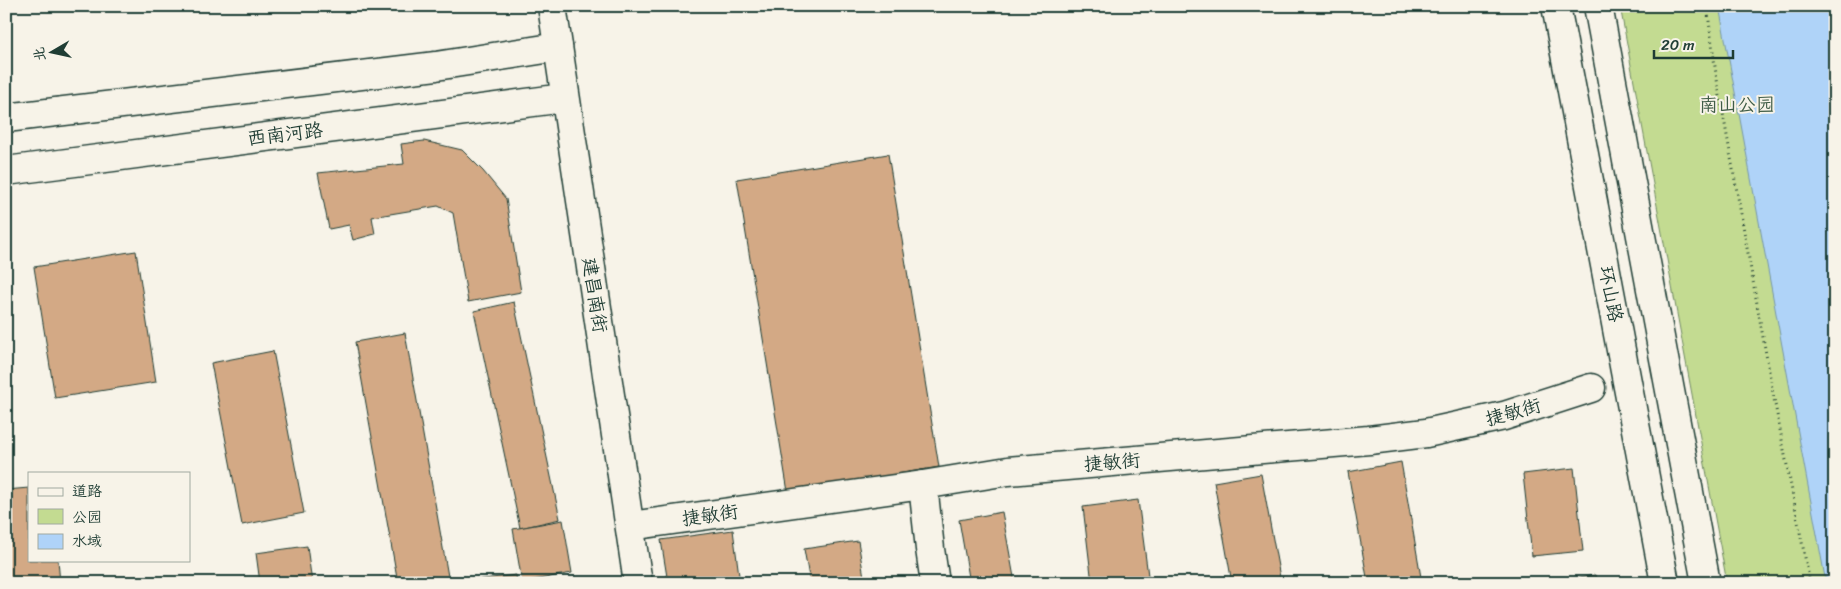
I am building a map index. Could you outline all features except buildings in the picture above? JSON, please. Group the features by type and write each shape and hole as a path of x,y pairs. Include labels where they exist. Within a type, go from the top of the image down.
{"main road":[{"name":"建昌南街","path":"552,6 564,98 638,583"},
{"name":"环山路","path":"1556,6 1665,583"},
{"path":"1598,6 1706,583"},
{"path":"6,118 436,66 558,47"},
{"name":"西南河路","path":"6,171 564,98"},
{"name":"捷敏街","path":"630,526 923,485 1008,471 1369,440 1426,432 1504,416 1591,388"},
{"path":"923,485 935,583"}],"path":[{"path":"1707,6 1716,74 1774,399 1810,583"}],"green space":[{"name":"南山公园","path":"1620,6 1835,6 1835,583 1727,583"}],"water":[{"path":"1719,6 1835,6 1835,583 1826,583"}]}
